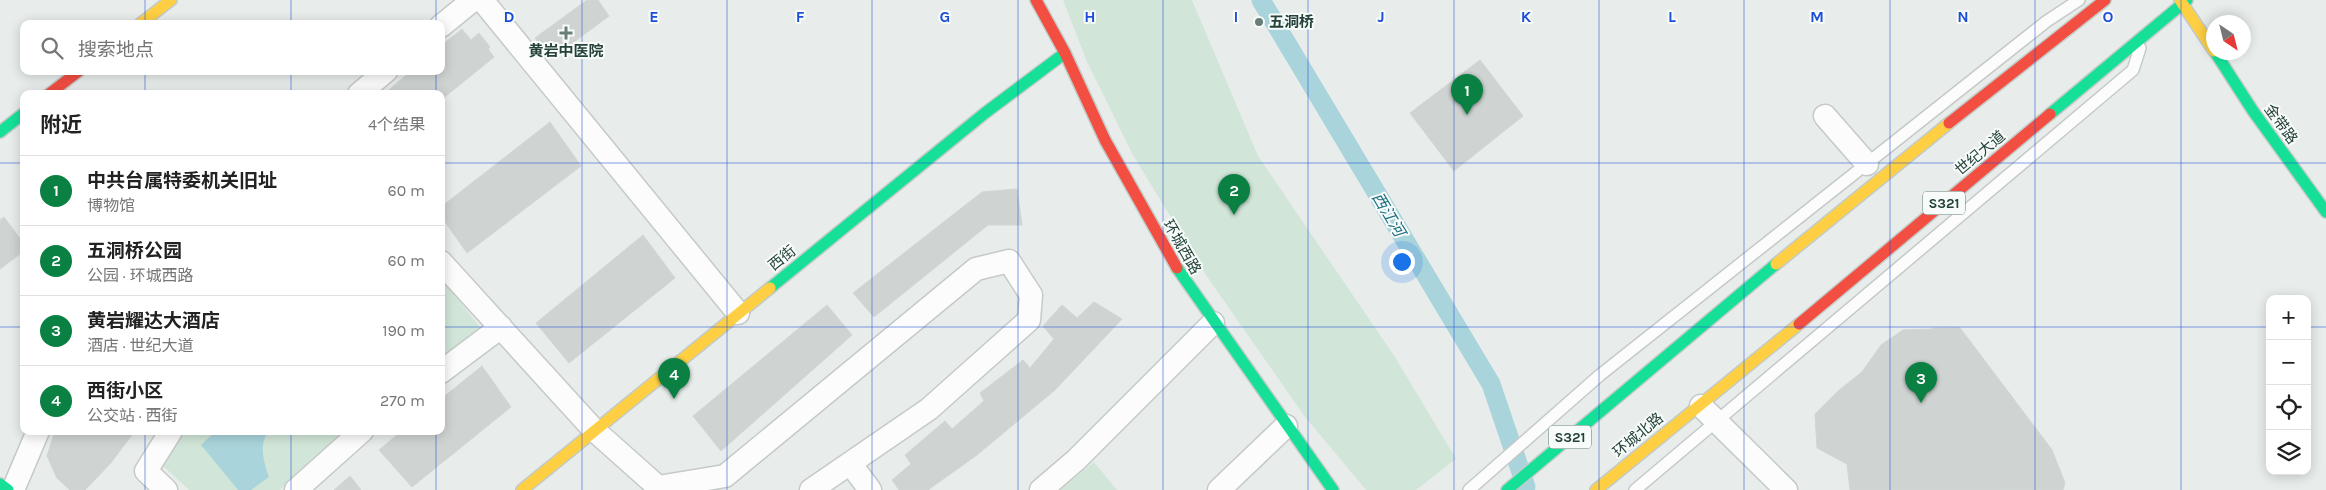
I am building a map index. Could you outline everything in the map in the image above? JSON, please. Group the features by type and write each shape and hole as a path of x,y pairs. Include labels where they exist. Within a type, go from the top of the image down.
{"main road":[{"path":"145,20 171,0"},
{"name":"环城西路","path":"1036,0 1065,53 1109,148 1178,271 1333,490"},
{"name":"S321","path":"1507,490 1878,179 2105,0"},
{"name":"世纪大道","path":"1709,413 2183,1"},
{"name":"金带路","path":"2183,1 2206,39"},
{"name":"西街","path":"522,490 985,113 1065,53"},
{"name":"金带路","path":"2219,60 2253,111 2326,212"},
{"path":"54,90 74,75"},
{"path":"0,132 20,117"},
{"name":"环城北路","path":"1596,490 1673,425 1709,413"},
{"path":"0,484 8,490"}],"street":[{"path":"445,23 473,0"},
{"path":"482,0 738,313"},
{"path":"364,90 381,75"},
{"path":"1825,116 1867,164"},
{"path":"445,266 594,430 658,488 724,476 976,269 1009,262 1031,295 1029,320 929,409 811,490"},
{"path":"1041,490 1076,460 1213,323"},
{"path":"445,369 501,327"},
{"path":"1709,413 1786,490"},
{"path":"1219,490 1286,426"},
{"path":"13,490 36,435"},
{"path":"166,490 146,471 168,435"},
{"path":"296,490 358,435"},
{"path":"850,463 870,490"}],"lane":[{"path":"1469,490 1600,375 2048,21 2079,0"},
{"path":"1635,490 1664,464 1709,413 2133,70 2144,35"}],"green space":[{"path":"1063,0 1192,0 1258,156 1395,357 1456,459 1416,490 1366,490 1305,417 1206,275 1133,155 1087,62"},
{"path":"445,282 482,330 445,355"},
{"path":"183,435 339,435 280,490 189,490 162,465"},
{"path":"1094,462 1117,490 1060,490"}],"water":[{"path":"212,435 267,435 263,448 269,477 251,490 238,490 201,445"}],"building":[{"path":"587,0 598,0 609,16 551,59 535,38"},
{"path":"462,29 471,40 479,33 490,47 488,49 494,57 445,97 445,90 389,90 406,75 445,75 445,43"},
{"path":"1480,60 1523,116 1454,171 1410,113"},
{"path":"550,122 581,166 467,253 445,222 445,204"},
{"path":"1017,189 1022,225 988,225 874,317 853,293 982,192"},
{"path":"4,217 20,239 20,254 0,269 0,220"},
{"path":"643,235 675,278 569,363 536,323"},
{"path":"1094,302 1122,319 1055,390 977,455 928,490 899,490 892,480 911,464 905,455 945,421 952,429 984,401 980,393 1023,360 1030,368 1054,339 1043,326 1062,305 1077,318"},
{"path":"827,305 852,335 721,451 693,416"},
{"path":"1934,328 1960,328 2052,450 2048,475 2029,490 1998,490 1904,368 1905,348"},
{"path":"1960,328 2052,450 2065,483 2063,490 1850,490 1847,464 1817,448 1815,414 1838,391 1862,372 1881,345 1903,330"},
{"path":"482,366 511,407 412,487 379,450 397,435 445,435 445,396"},
{"path":"54,435 132,435 110,464 85,490 70,490 57,478 47,456"},
{"path":"350,476 361,490 334,490"}],"waterway":[{"name":"西江河","path":"1261,0 1491,384 1526,487"}],"traffic: fast":[{"path":"2050,114 2187,0"},
{"path":"770,288 985,113 1065,53"},
{"path":"2220,60 2253,111 2326,212"},
{"path":"0,132 20,116"},
{"path":"1507,490 1776,264"},
{"path":"1177,268 1333,490"},
{"path":"0,484 8,490"}],"traffic: slow":[{"path":"145,20 171,0"},
{"path":"2180,0 2206,39"},
{"path":"1776,264 1949,123"},
{"path":"522,490 770,288"},
{"path":"1596,490 1799,324"}],"traffic: jam":[{"path":"1036,0 1065,53 1105,140 1177,268"},
{"path":"1949,123 2105,0"},
{"path":"54,90 74,75"},
{"path":"1799,324 2050,114"}],"place":[{"name":"五洞桥","path":"1259,22"},
{"name":"黄岩中医院","path":"566,33"},
{"name":"中共台属特委机关旧址","path":"1467,115"},
{"name":"五洞桥公园","path":"1234,215"},
{"name":"西街小区","path":"674,399"},
{"name":"黄岩耀达大酒店","path":"1921,403"}]}
